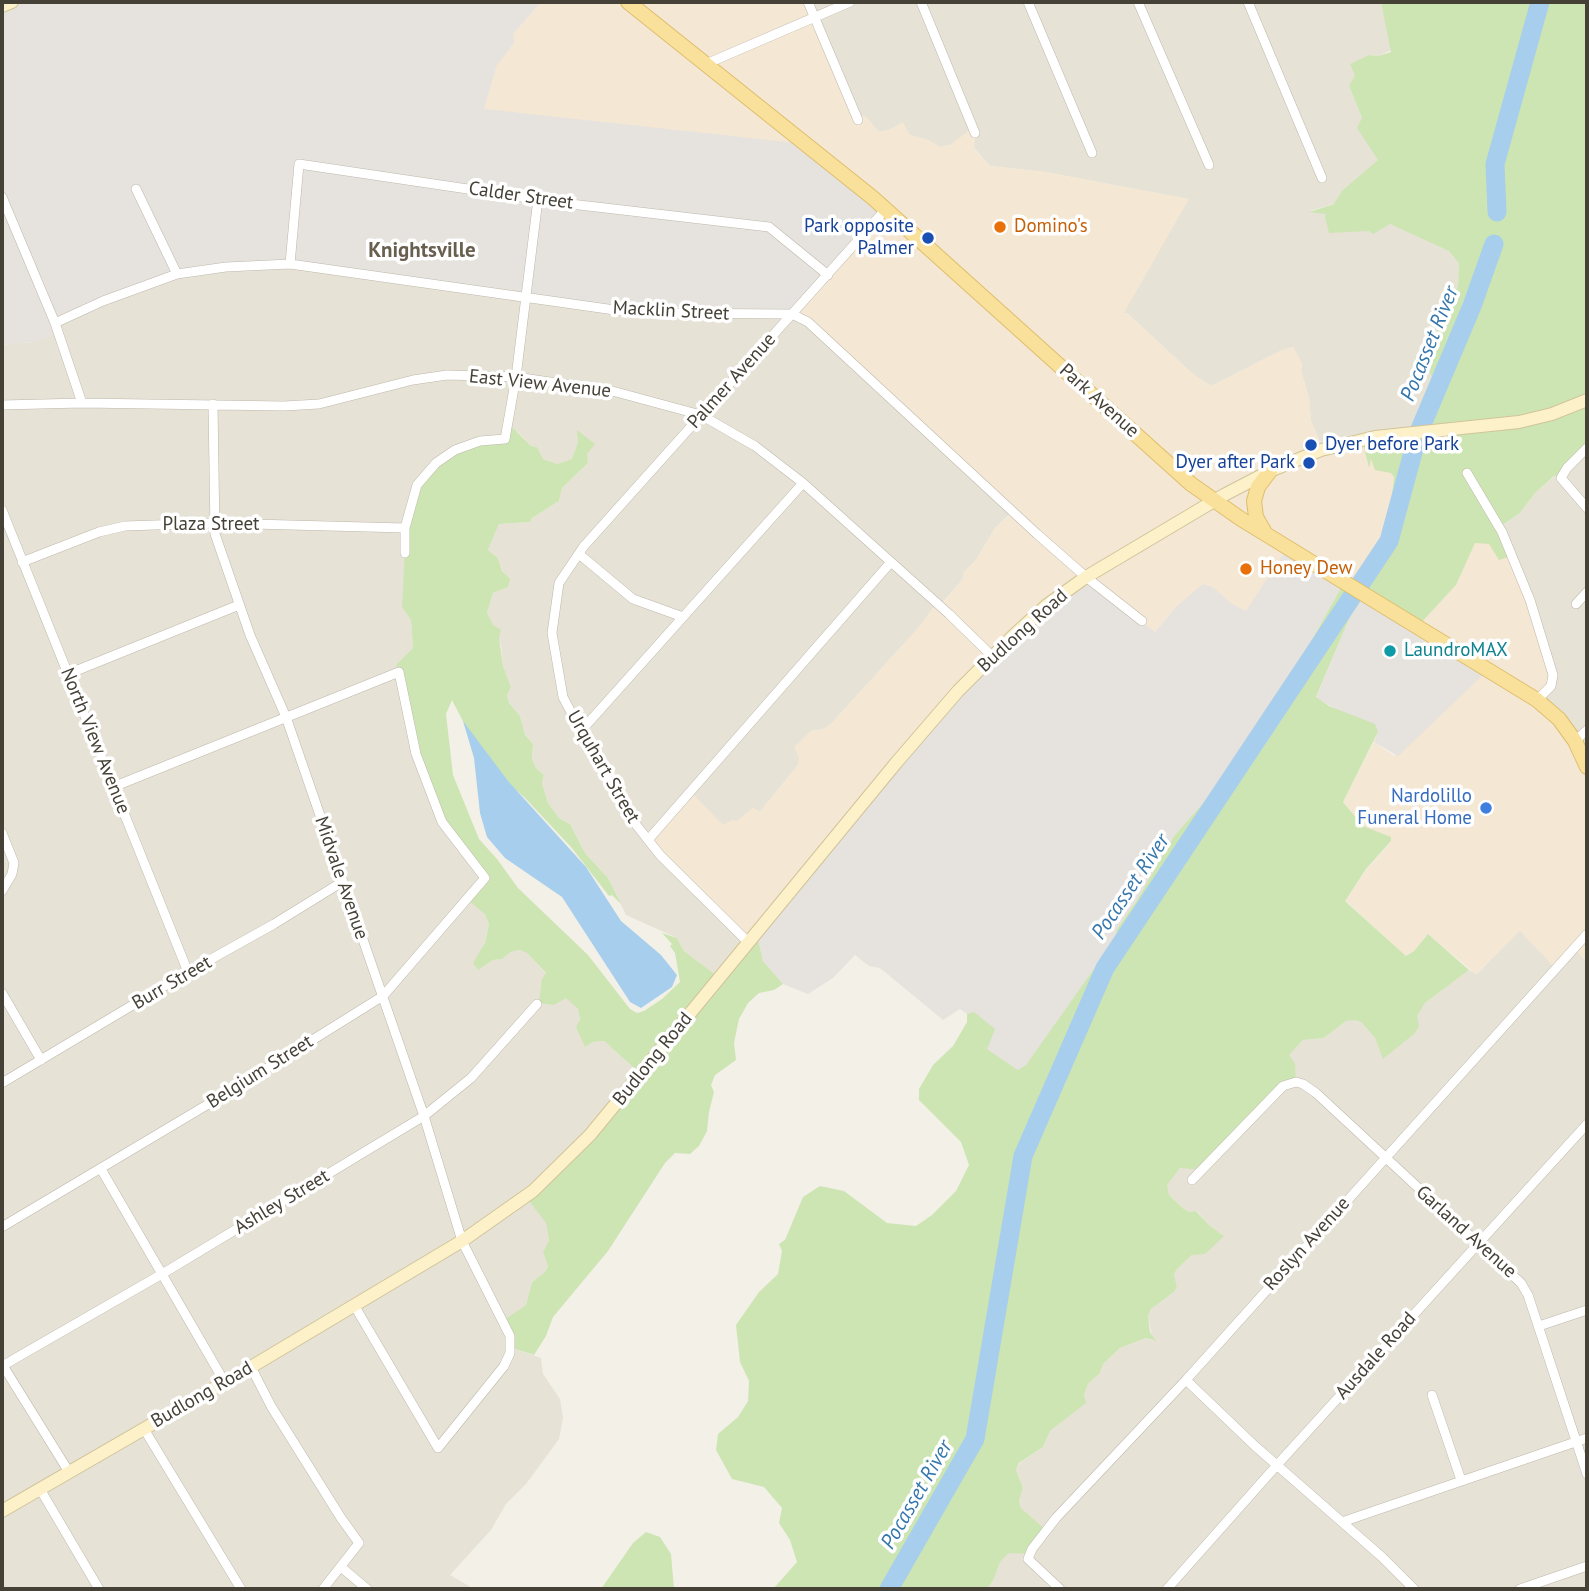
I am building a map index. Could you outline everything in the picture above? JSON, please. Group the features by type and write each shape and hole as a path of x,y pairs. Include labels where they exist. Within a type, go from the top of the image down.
{"main road":[{"path":"2,6 12,2"},
{"name":"Park Avenue","path":"628,2 807,142 886,209 1191,484 1265,534 1537,700 1559,719 1575,741 1587,767"},
{"name":"Budlong Road","path":"2,1511 251,1367 462,1241 519,1203 578,1149 927,726 992,656 1047,605 1086,577 1213,501 1270,471 1321,450 1375,437 1520,422 1552,414 1587,400"},
{"path":"1265,534 1256,517 1254,501 1258,487 1270,471"}],"street":[{"path":"808,2 858,120"},
{"path":"706,64 850,2"},
{"path":"921,2 975,134"},
{"path":"1028,2 1092,153"},
{"path":"1138,2 1209,166"},
{"path":"1248,2 1322,178"},
{"name":"Calder Street","path":"290,264 299,163 538,199 769,227 828,275"},
{"path":"136,188 177,274"},
{"path":"2,197 55,323 82,403"},
{"path":"405,553 405,528 417,485 436,463 455,450 480,441 505,439 516,377 538,199"},
{"name":"Palmer Avenue","path":"579,554 886,209"},
{"name":"Macklin Street","path":"55,323 103,301 177,274 226,267 290,264 636,313 792,314"},
{"path":"792,314 808,322 1086,577 1142,621"},
{"name":"East View Avenue","path":"2,405 319,404 413,380 486,375 616,392 701,415 755,446 803,483 992,656"},
{"name":"Midvale Avenue","path":"213,404 215,534 250,635 286,717 424,1116 462,1241 504,1323 511,1344 504,1366 438,1448 354,1305"},
{"path":"1587,448 1562,474 1562,481 1587,508"},
{"path":"1466,473 1502,532 1530,600 1553,675 1551,686 1537,700"},
{"path":"581,731 803,483"},
{"name":"North View Avenue","path":"2,510 188,972"},
{"name":"Plaza Street","path":"22,562 99,532 125,526 214,523 405,528"},
{"path":"579,554 633,599 683,617"},
{"name":"Urquhart Street","path":"579,554 559,583 552,633 563,697 630,817 660,855 749,943"},
{"path":"648,840 891,562"},
{"path":"1576,604 1587,592"},
{"path":"68,674 239,605"},
{"name":"Belgium Street","path":"2,1227 383,996 485,878 442,822 416,754 399,672 286,717"},
{"path":"113,787 286,717"},
{"path":"1575,741 1587,730"},
{"path":"2,833 14,863 12,874 2,891"},
{"name":"Burr Street","path":"2,1083 342,882"},
{"name":"Roslyn Avenue","path":"1060,1589 1028,1559 1028,1555 1056,1518 1186,1380 1587,934"},
{"path":"2,993 41,1060"},
{"name":"Ashley Street","path":"2,1365 162,1274 424,1116 471,1078 537,1004"},
{"name":"Garland Avenue","path":"1192,1180 1277,1091 1288,1083 1303,1084 1316,1093 1521,1283 1539,1326 1587,1474"},
{"name":"Ausdale Road","path":"1167,1589 1587,1124"},
{"path":"101,1169 225,1381"},
{"path":"1539,1326 1587,1310"},
{"path":"2,1365 69,1472"},
{"path":"251,1367 299,1451 359,1543 323,1589"},
{"path":"1186,1380 1382,1557 1410,1588"},
{"path":"1432,1395 1461,1480"},
{"path":"144,1429 241,1589"},
{"path":"1342,1521 1587,1438"},
{"path":"40,1489 99,1589"},
{"path":"1520,1589 1587,1566"},
{"path":"341,1567 367,1589"}],"shaded area":[{"path":"13,2 541,2 513,34 514,43 497,65 484,109 805,144 880,209 795,314 641,313 294,264 165,277 57,323 57,334 33,342 2,345 2,7"},
{"path":"541,2 810,2 857,115 866,117 879,132 903,122 910,135 940,147 950,145 972,128 975,131 974,149 990,166 1045,172 1189,199 1124,313 1194,375 1211,386 1293,347 1302,364 1311,421 1322,447 1363,444 1368,466 1370,457 1394,477 1390,527 1394,548 1376,562 1365,561 1350,586 1246,611 1232,604 1214,588 1176,607 1155,632 1086,581 751,941 649,839 692,793 723,825 732,820 737,821 753,808 760,812 798,765 799,758 794,747 811,731 830,725 920,626 936,603 942,604 963,579 964,572 976,560 995,528 1013,512 814,326 484,109 497,65 513,34"},
{"path":"810,2 1393,2 1403,45 1378,56 1369,55 1349,86 1380,162 1349,199 1310,211 1380,226 1387,224 1431,229 1460,250 1455,330 1442,341 1435,401 1435,435 1322,447 1311,421 1302,364 1293,347 1211,386 1194,375 1127,313 1123,313 1188,199 1045,172 990,166 974,148 975,132 950,145 940,147 910,135 888,130 879,132 866,117 857,115"},
{"path":"294,264 795,314 1013,511 995,528 976,560 964,572 963,579 941,604 936,604 920,626 830,725 811,731 798,765 760,812 753,808 737,821 723,825 710,814 749,942 720,978 684,951 677,938 626,915 608,878 585,853 570,824 559,818 548,803 542,783 544,775 536,768 532,759 533,744 525,735 520,716 509,703 507,695 511,687 503,666 501,645 487,613 493,593 508,587 498,558 488,550 499,524 530,522 559,501 562,488 588,463 578,442 572,459 557,464 543,459 537,447 531,446 517,431 406,553 406,611 411,620 413,648 398,664 484,876 485,914 489,924 479,969 511,952 520,950 527,953 578,1009 585,1047 593,1042 604,1041 640,1072 546,1223 549,1240 543,1252 548,1265 545,1272 532,1282 526,1305 505,1319 512,1348 541,1358 543,1374 560,1399 563,1418 559,1439 526,1484 506,1504 491,1530 450,1575 474,1589 2,1589 2,345 33,342 57,323 165,277"},
{"path":"1587,448 1587,765 1541,704 1501,526 1520,513 1535,493"},
{"path":"1475,542 1489,544 1512,555 1553,675 1539,701 1587,764 1587,962 1575,949 1555,968 1520,931 1476,974 1428,934 1414,951 1406,956 1345,900 1391,842 1363,826 1343,802 1374,742 1394,756 1487,670 1420,624 1456,585"},
{"path":"1286,550 1343,584 1272,711 1225,778 1174,836 1117,929 1115,939 1026,1066 1018,1070 987,1049 974,1013 967,1014 960,1009 943,1020 880,968 869,966 855,955 833,978 808,994 783,984 763,961 757,935 993,655 1086,581 1155,632 1176,607 1203,584 1214,588 1232,604 1246,611"},
{"path":"1361,599 1488,670 1398,756 1374,742 1378,732 1316,698 1349,619"},
{"path":"1520,930 1555,968 1575,949 1587,962 1587,1589 987,1589 1000,1562 1009,1553 1046,1531 1021,1508 1019,1501 1023,1488 1016,1470 1020,1463 1043,1447 1050,1431 1085,1403 1084,1395 1088,1384 1120,1348 1146,1338 1153,1341 1148,1316 1151,1309 1174,1292 1177,1287 1174,1274 1177,1269 1192,1255 1223,1235 1209,1225 1197,1211 1184,1209 1169,1195 1166,1185 1303,1040 1324,1038 1346,1021 1355,1019 1375,1038 1384,1059 1425,1003 1469,970 1477,974"}],"green space":[{"path":"1381,2 1587,2 1587,448 1562,475 1554,476 1535,493 1520,513 1501,526 1509,557 1499,560 1489,544 1475,543 1456,585 1420,624 1361,599 1349,619 1316,697 1329,706 1375,724 1378,732 1343,802 1363,826 1391,837 1391,841 1366,869 1345,901 1406,956 1414,951 1428,934 1469,970 1425,1003 1417,1016 1419,1026 1415,1033 1383,1059 1375,1038 1361,1022 1355,1020 1346,1021 1324,1038 1303,1040 1289,1055 1295,1064 1296,1082 1287,1084 1203,1170 1180,1168 1167,1185 1169,1195 1184,1209 1196,1211 1224,1236 1205,1254 1192,1255 1177,1269 1174,1274 1177,1287 1174,1292 1151,1309 1148,1316 1150,1332 1156,1341 1146,1338 1120,1348 1088,1384 1084,1395 1086,1403 1050,1431 1043,1447 1019,1463 1016,1470 1023,1488 1019,1501 1021,1508 1046,1530 1030,1554 1009,1553 1000,1562 987,1589 773,1589 797,1562 790,1540 779,1523 782,1508 764,1487 732,1479 716,1450 718,1434 738,1417 748,1401 749,1381 740,1362 736,1325 759,1292 778,1274 782,1251 779,1244 785,1240 803,1197 820,1186 844,1191 887,1223 916,1226 932,1215 956,1191 969,1165 961,1142 919,1100 919,1089 933,1065 953,1046 967,1022 967,1014 974,1012 995,1029 987,1049 1018,1070 1026,1065 1115,939 1117,929 1174,836 1225,778 1272,711 1343,584 1350,586 1365,561 1376,562 1388,553 1384,545 1394,477 1391,473 1375,470 1371,459 1369,468 1363,444 1435,434 1431,407 1435,401 1436,389 1430,372 1434,339 1458,286 1459,263 1449,251 1390,224 1373,234 1369,231 1329,233 1326,214 1309,212 1334,204 1342,191 1378,160 1357,128 1362,118 1349,86 1355,75 1350,64 1369,55 1378,56 1391,52"},
{"path":"511,426 531,446 537,447 543,459 557,464 572,459 578,442 577,430 595,444 587,454 588,463 562,488 559,501 530,522 499,524 488,550 498,558 502,571 510,579 508,587 493,593 487,613 493,625 501,630 499,638 503,666 511,687 507,695 509,703 520,716 525,735 533,744 532,759 536,768 544,775 542,783 548,803 559,818 570,824 585,853 608,878 621,904 612,895 609,896 571,847 525,798 491,768 452,700 446,714 453,775 479,839 518,888 588,955 630,1009 637,1013 662,999 680,982 675,953 670,946 672,944 662,933 677,938 684,951 720,978 757,935 763,961 783,984 774,990 759,993 748,1003 739,1019 734,1043 736,1060 715,1075 711,1085 714,1092 707,1131 699,1146 690,1154 675,1153 665,1163 608,1251 553,1317 546,1336 534,1355 512,1348 505,1319 526,1305 532,1282 545,1272 548,1266 543,1252 549,1240 546,1223 527,1198 640,1073 604,1041 593,1042 585,1047 576,1027 580,1020 578,1009 566,998 554,1005 539,1003 542,979 546,973 527,953 520,950 511,952 478,970 473,963 485,943 489,924 485,914 468,900 484,879 440,818 416,753 396,670 397,664 413,648 411,620 402,607 406,527 418,485 455,450 505,439"},
{"path":"646,1532 660,1537 671,1554 674,1589 601,1589 633,1543"}],"water":[{"path":"463,721 508,781 586,867 621,921 661,955 677,975 672,987 641,1008 630,1002 562,897 505,858 487,837 480,813 474,758"}],"waterway":[{"name":"Pocasset River","path":"1497,212 1495,164 1540,2"},
{"name":"Pocasset River","path":"889,1589 975,1439 1023,1156 1105,968 1389,541 1418,434 1472,306 1494,244"}],"place":[{"name":"Domino's","path":"1000,227"},
{"name":"Park opposite Palmer","path":"928,238"},
{"name":"Dyer before Park","path":"1311,445"},
{"name":"Dyer after Park","path":"1309,463"},
{"name":"Honey Dew","path":"1246,569"},
{"name":"LaundroMAX","path":"1390,651"},
{"name":"Nardolillo Funeral Home","path":"1486,808"}],"district":[{"name":"Knightsville","path":"422,251"}]}
